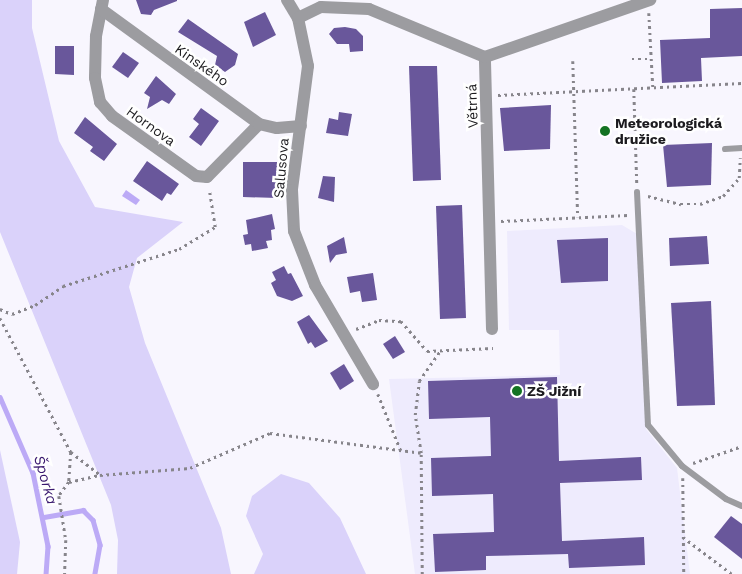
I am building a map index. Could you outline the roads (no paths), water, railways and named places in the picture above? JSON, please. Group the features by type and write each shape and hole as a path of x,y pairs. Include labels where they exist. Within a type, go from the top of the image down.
{"street":[{"name":"Salusova","path":"287,0 298,18 308,66 292,190 294,231 315,285 345,333 373,384"},
{"path":"298,18 321,7 369,9 485,57 649,0"},
{"name":"Kinského","path":"102,4 259,124 277,128 301,126"},
{"name":"Hornova","path":"102,4 96,36 95,70 100,102 112,116 196,176 207,177 259,124"},
{"name":"Větrná","path":"485,57 492,329"}],"lane":[{"path":"726,149 741,148"},
{"path":"637,192 648,425 682,466 726,499 742,506"}],"waterway":[{"name":"Šporka","path":"0,397 33,473 48,546 46,574"},
{"path":"44,517 83,510 93,520 100,545 95,574"}],"place":[{"name":"Meteorologická družice","path":"605,131"},
{"name":"ZŠ Jižní","path":"517,391"}]}
